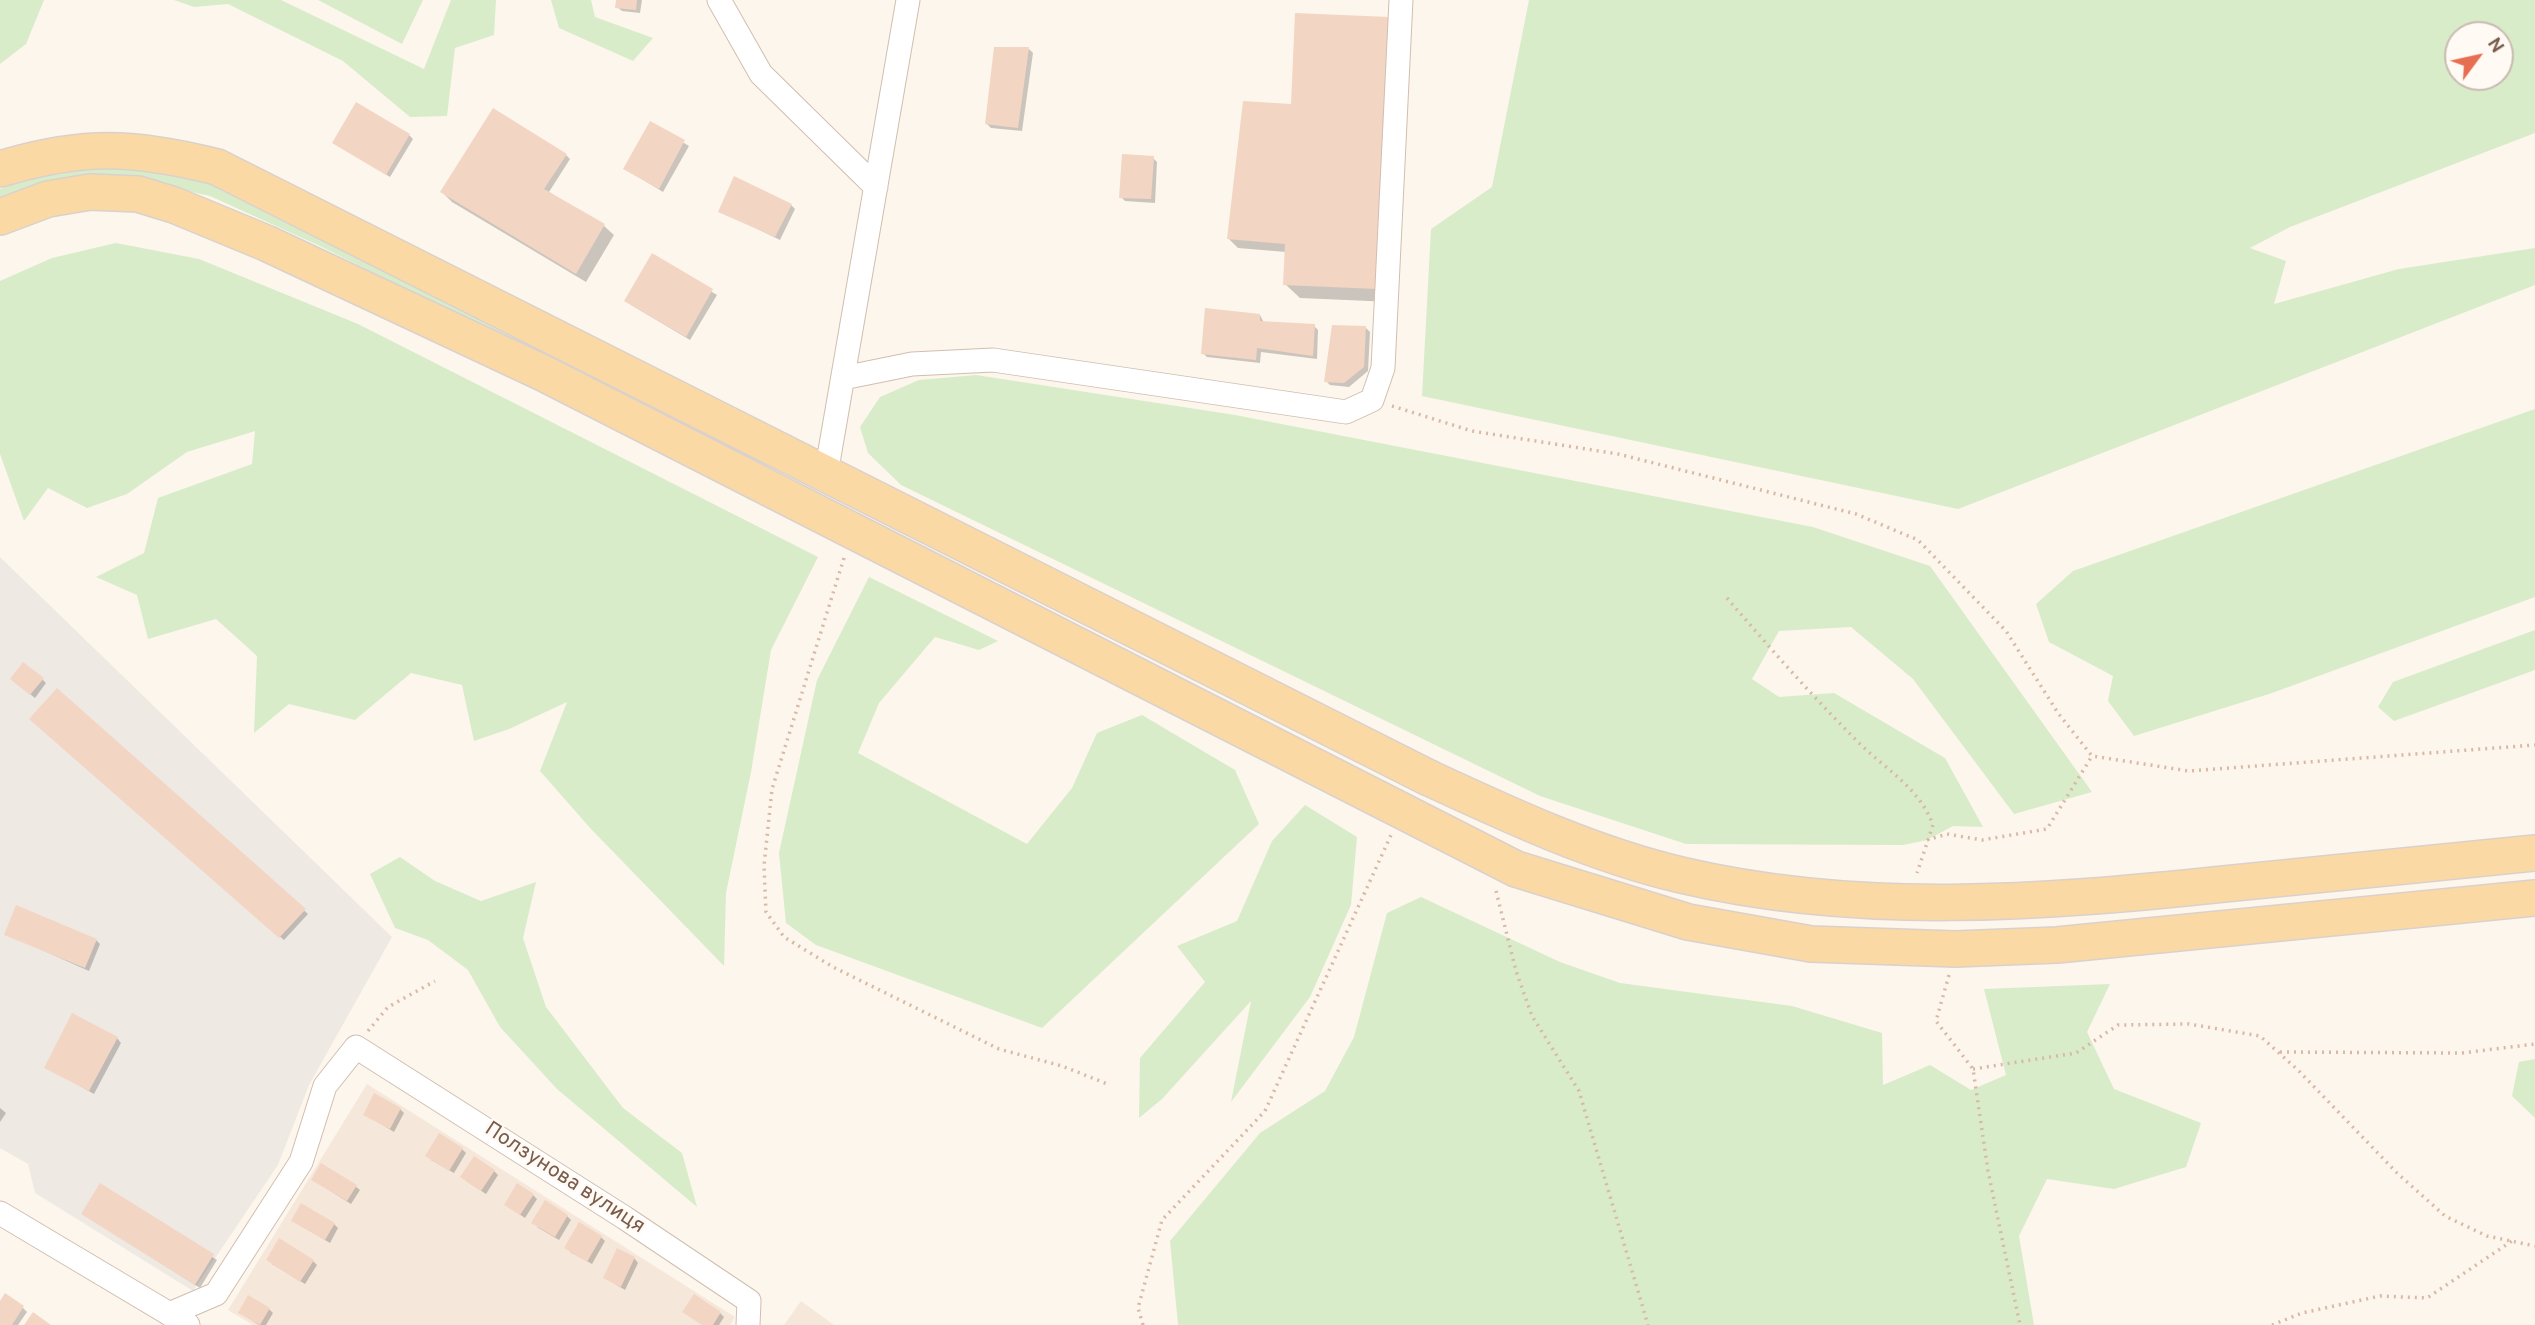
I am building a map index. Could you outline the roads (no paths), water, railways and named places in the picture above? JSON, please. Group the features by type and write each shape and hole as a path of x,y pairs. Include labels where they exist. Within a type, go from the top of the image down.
{"main road":[{"path":"0,169 47,155 103,150 157,152 217,167 1427,777 1545,832 1680,875 1802,897 1896,904 1997,903 2154,891 2535,853"},
{"path":"0,217 48,199 90,192 138,194 174,205 266,243 545,374 1516,869 1688,922 1811,944 1955,950 2057,945 2535,898"}],"street":[{"path":"719,0 761,74 876,187"},
{"path":"826,474 908,0"},
{"path":"843,378 912,365 993,360 1346,412 1372,400 1383,368 1401,0"},
{"name":"Ползунова вулиця","path":"178,1319 216,1294 301,1162 326,1086 356,1047 625,1217 749,1301 748,1325"},
{"path":"0,1213 178,1319"}]}
